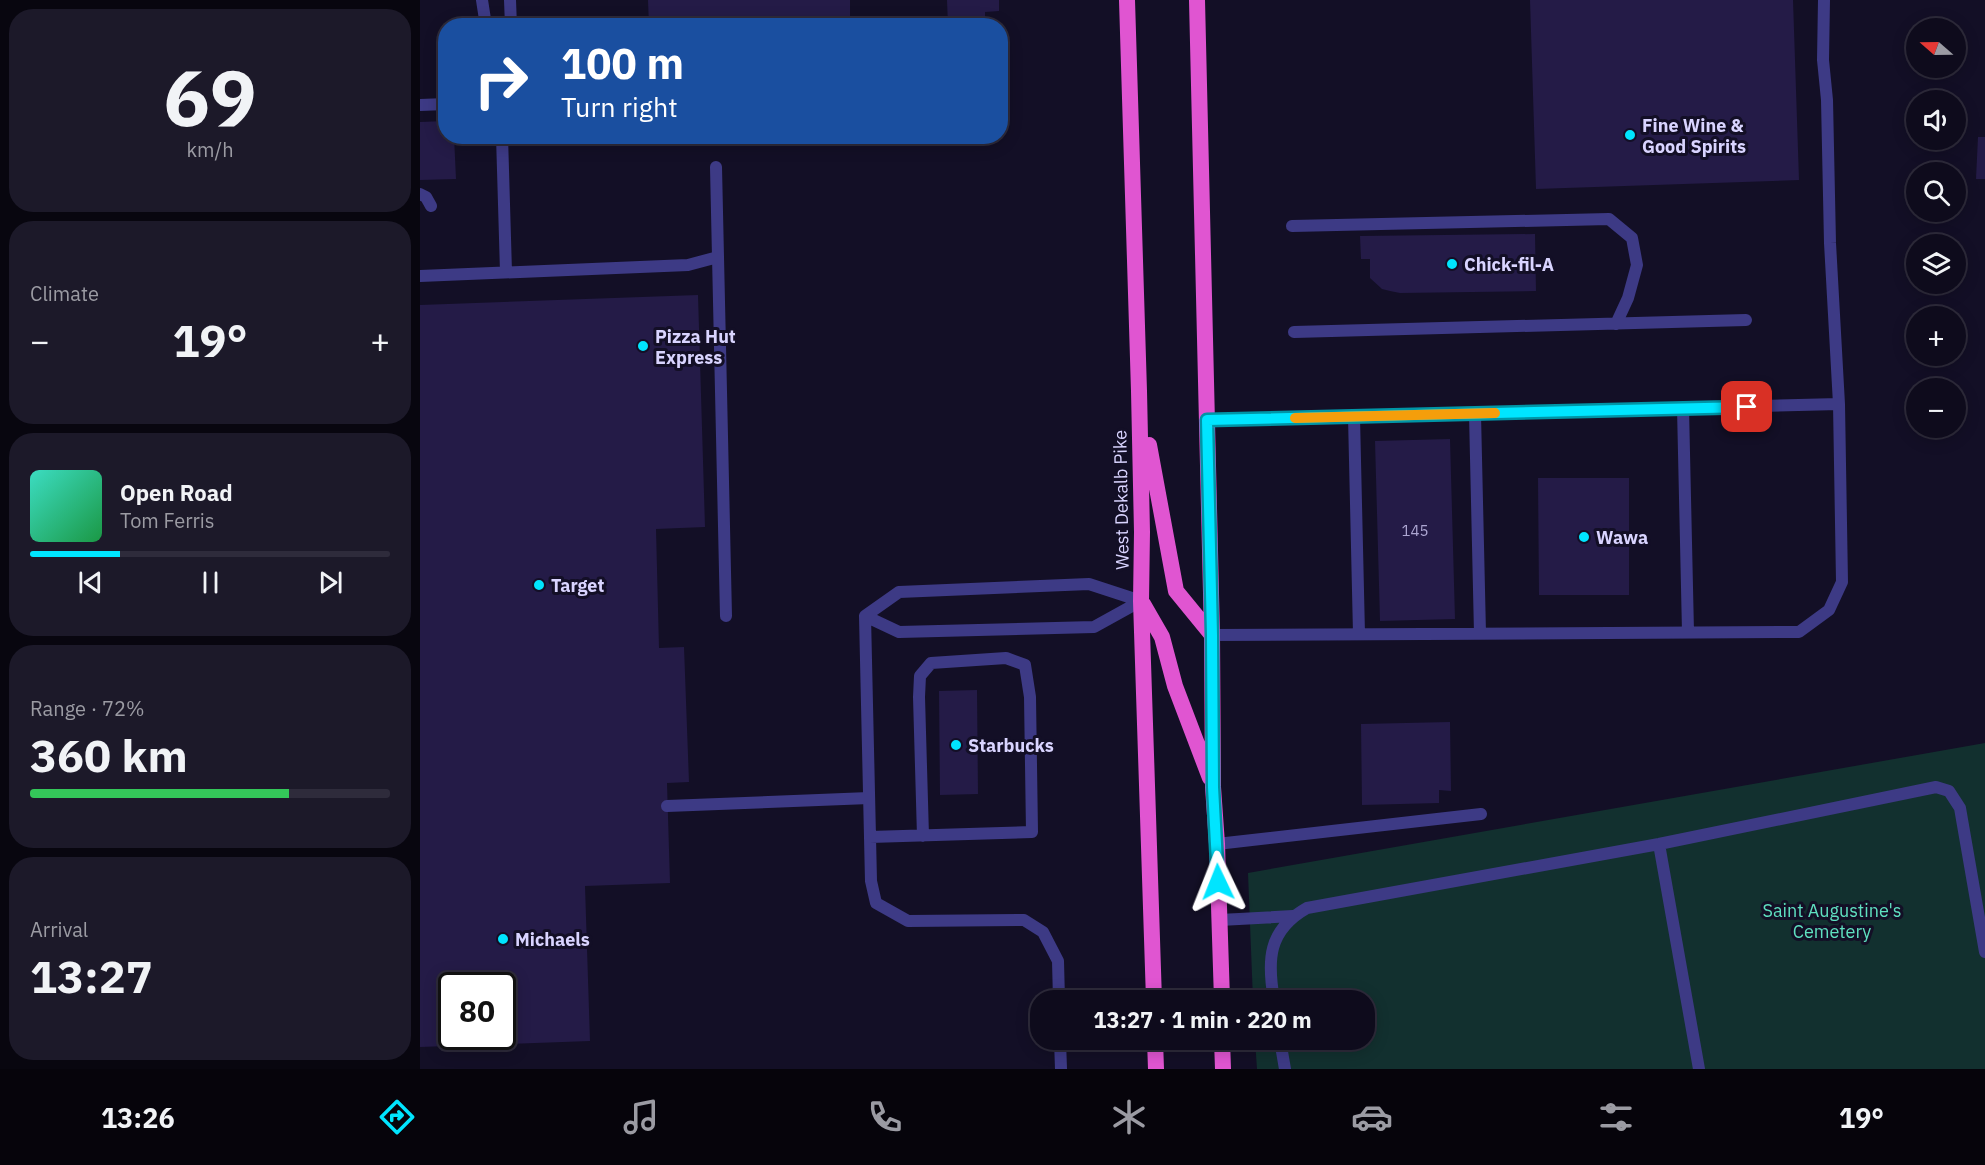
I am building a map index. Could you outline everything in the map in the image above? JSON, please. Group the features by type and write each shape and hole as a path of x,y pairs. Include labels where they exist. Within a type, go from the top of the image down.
{"highway":[{"name":"West Dekalb Pike","path":"1127,0 1139,391 1141,601 1154,990"},
{"path":"1197,0 1212,635 1213,787 1220,920 1221,990"},
{"path":"1139,391 1176,591 1212,635"},
{"path":"1141,601 1162,637 1174,686 1213,787"},
{"path":"1155,1050 1156,1069"},
{"path":"1222,1050 1223,1069"}],"lane":[{"path":"482,0 485,18"},
{"path":"510,0 511,18"},
{"path":"1212,635 1799,632 1829,610 1842,582 1839,404 1830,243 1827,100 1823,60 1824,0"},
{"path":"420,105 438,105"},
{"path":"502,144 506,272"},
{"path":"716,167 726,616"},
{"path":"420,194 426,196 431,206"},
{"path":"1292,226 1609,219 1632,238 1637,265 1628,298 1617,324"},
{"path":"420,276 688,265 718,257"},
{"path":"1294,332 1746,320"},
{"path":"1207,420 1839,404"},
{"path":"1683,408 1688,632"},
{"path":"1475,414 1480,633"},
{"path":"1354,417 1359,634"},
{"path":"865,616 899,592 1089,584 1141,601"},
{"path":"865,616 899,632 1094,627 1141,601"},
{"path":"865,616 871,881 876,903 908,921 1024,920 1043,933 1058,961 1059,990"},
{"path":"870,837 923,836 1032,832 1030,697 1025,665 1006,658 931,663 920,676 923,836"},
{"path":"1272,990 1270,958 1273,945 1282,928 1293,916 1307,908 1659,844 1936,787 1949,791 1960,808 1985,952"},
{"path":"668,806 869,798"},
{"path":"1217,844 1481,814"},
{"path":"1659,844 1699,1069"},
{"path":"1220,920 1293,916"},
{"path":"1060,1050 1061,1069"},
{"path":"1282,1050 1286,1069"}],"green space":[{"name":"Saint Augustine's Cemetery","path":"1985,743 1985,1069 1257,1069 1256,1050 1375,1050 1375,990 1253,990 1248,873"}],"building":[{"path":"648,0 850,0 850,18 649,18"},
{"path":"947,0 999,0 999,11 985,12 985,18 948,18"},
{"path":"1530,0 1793,0 1799,180 1536,189"},
{"path":"438,121 438,144 454,144 456,179 420,180 420,122"},
{"path":"1978,137 1985,137 1985,179 1976,179"},
{"name":"Chick-fil-A","path":"1535,234 1536,291 1400,293 1382,289 1370,278 1370,259 1361,259 1360,236"},
{"name":"Target","path":"698,295 705,527 656,529 659,648 684,647 689,782 667,783 670,883 585,886 590,1041 516,1044 516,972 438,972 438,1046 420,1047 420,305"},
{"path":"1450,439 1455,619 1380,621 1375,441"},
{"name":"Wawa","path":"1538,478 1629,478 1629,595 1539,595"},
{"path":"977,690 978,794 940,795 939,691"},
{"path":"1450,722 1451,791 1439,790 1439,803 1362,805 1361,724"}],"slow traffic":[{"path":"1295,418 1495,413"}],"place":[{"name":"Fine Wine & Good Spirits","path":"1630,135"},
{"name":"Chick-fil-A","path":"1452,264"},
{"name":"Pizza Hut Express","path":"643,346"},
{"name":"Wawa","path":"1584,537"},
{"name":"Target","path":"539,585"},
{"name":"Starbucks","path":"956,745"},
{"name":"Michaels","path":"503,939"}],"route":[{"path":"1218,882 1213,787 1207,420 1747,407"}]}
